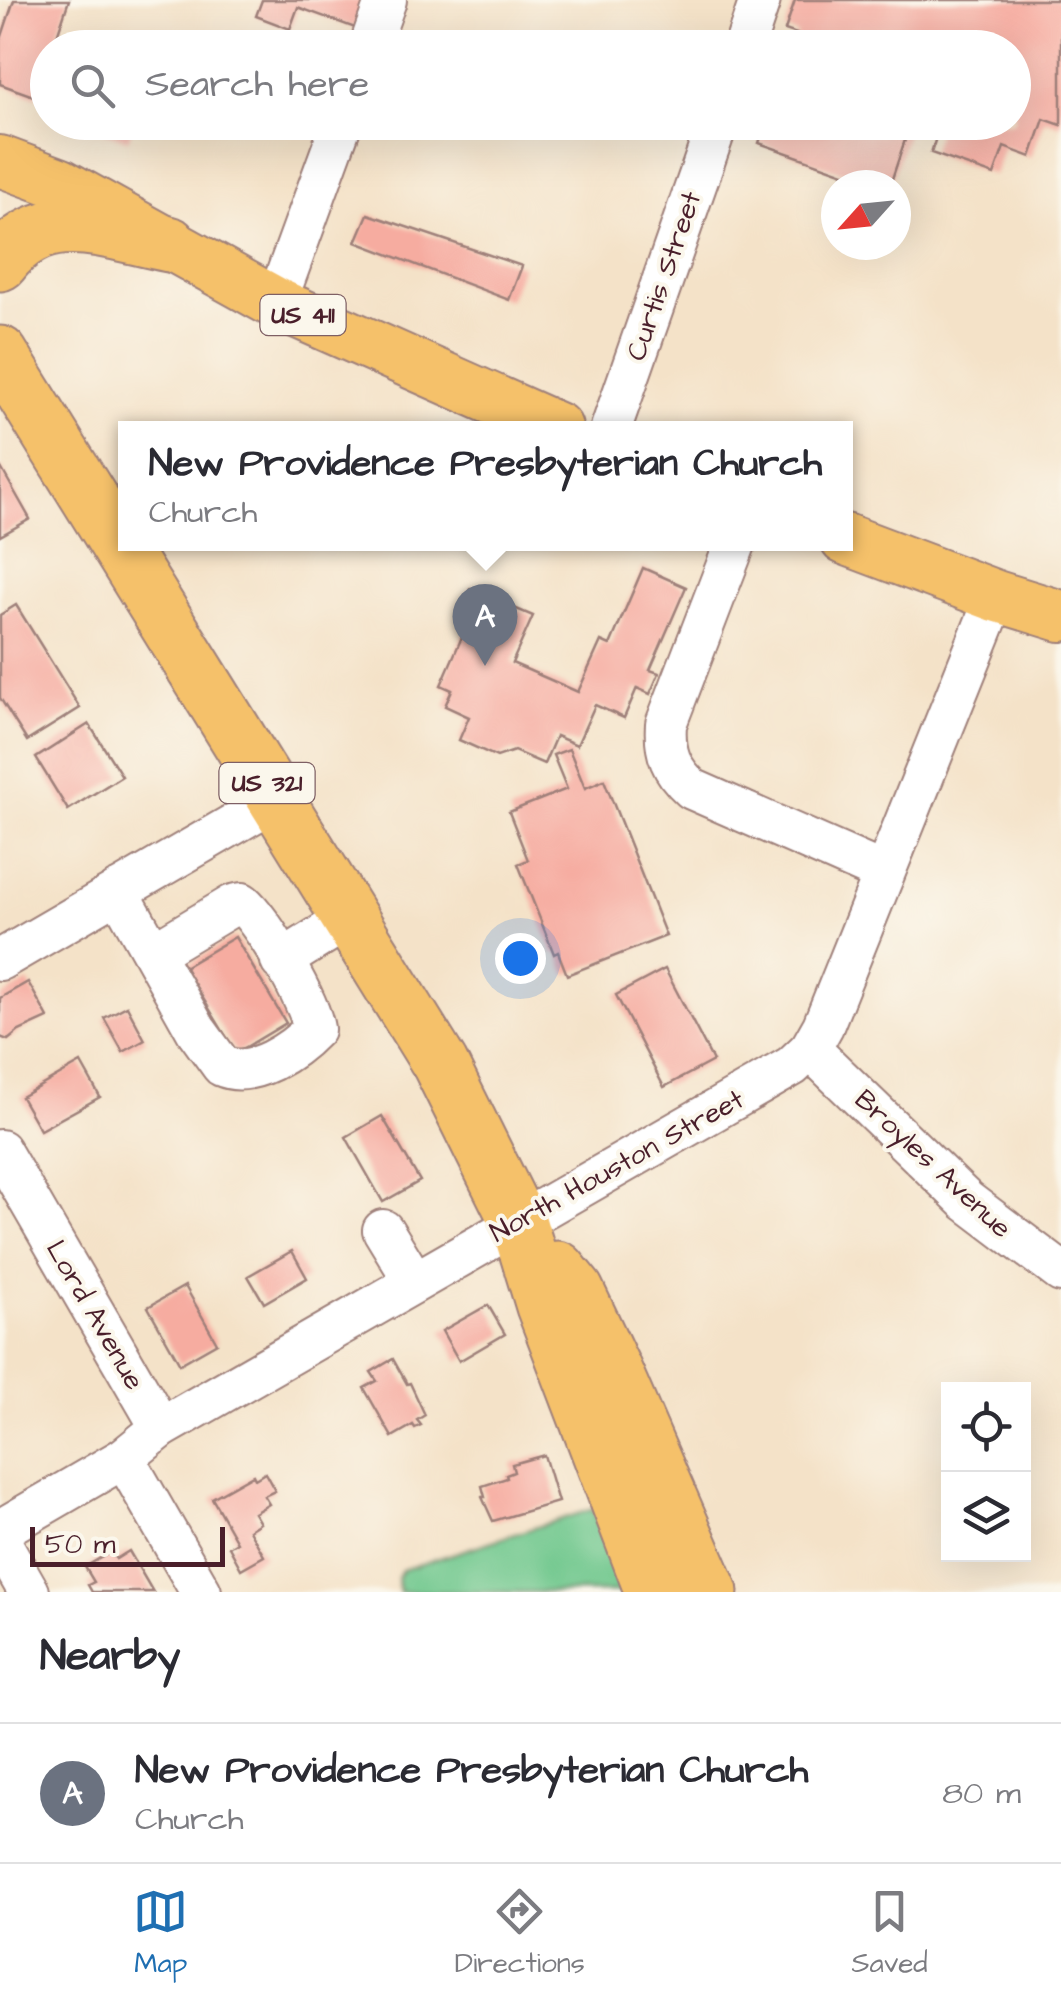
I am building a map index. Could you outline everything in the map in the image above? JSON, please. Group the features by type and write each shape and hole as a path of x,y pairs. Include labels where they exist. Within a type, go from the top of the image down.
{"highway":[{"path":"0,263 27,236 65,224 169,244"},
{"name":"US 321","path":"4,369 118,549"},
{"name":"US 321","path":"120,551 440,1064 518,1220 544,1306 653,1592"},
{"name":"US 321","path":"518,1220 576,1291 710,1592"}],"main road":[{"name":"US 411","path":"0,161 59,183 276,303 540,421"},
{"path":"853,543 1061,616"}],"street":[{"path":"375,30 386,0"},
{"path":"750,30 760,0"},
{"path":"276,303 335,140"},
{"name":"Curtis Street","path":"613,421 712,140"},
{"path":"732,551 666,724 664,744 668,760 692,790 884,873"},
{"name":"North Houston Street","path":"0,1530 124,1458 160,1428 518,1220 770,1081 810,1049 823,1026 996,596"},
{"path":"0,960 277,799"},
{"path":"118,891 153,953 215,1057 228,1069 245,1071 296,1044 314,1029 304,998 242,903 153,953"},
{"path":"281,961 351,917"},
{"name":"Broyles Avenue","path":"810,1049 967,1200 1061,1272"},
{"name":"Lord Avenue","path":"0,1150 160,1428"},
{"path":"383,1230 414,1281"},
{"path":"124,1458 201,1592"},
{"path":"0,1541 28,1592"}],"green space":[{"path":"593,1509 622,1592 400,1592 397,1579 402,1570"}],"building":[{"path":"14,0 69,0 59,30 30,30 30,95 0,84 0,42"},
{"path":"262,0 365,0 355,28 298,7 290,29 256,16"},
{"path":"795,0 1061,0 1061,125 1044,119 1031,157 1004,147 994,175 931,153 935,140 1031,140 1031,30 785,30"},
{"path":"760,140 905,140 895,170 836,170 759,143"},
{"path":"368,214 522,266 509,300 356,242"},
{"path":"0,466 30,519 0,536"},
{"path":"643,568 686,587 650,670 659,673 650,694 637,688 624,718 595,705 577,745 556,736 544,764 514,751 497,757 459,740 469,717 445,706 452,690 441,685 469,621 458,616 470,589 533,616 512,663 578,692 601,641 610,645"},
{"path":"16,605 80,708 27,741 0,698 0,615"},
{"path":"89,724 122,776 68,810 36,758"},
{"path":"569,749 585,788 604,780 666,936 567,975 558,952 554,954 518,864 528,860 509,812 567,789 553,755"},
{"path":"235,937 286,1023 236,1053 184,967"},
{"path":"665,969 713,1061 664,1087 616,995"},
{"path":"28,982 48,1018 8,1040 0,1037 0,998"},
{"path":"127,1006 145,1040 123,1052 104,1018"},
{"path":"81,1063 100,1097 40,1130 21,1097"},
{"path":"382,1116 420,1181 383,1202 346,1137"},
{"path":"292,1251 307,1278 264,1303 248,1276"},
{"path":"185,1286 217,1343 180,1364 148,1307"},
{"path":"488,1305 505,1334 459,1361 442,1331"},
{"path":"393,1359 425,1415 417,1420 421,1425 413,1425 392,1437 364,1388 377,1381 371,1372"},
{"path":"544,1455 558,1502 493,1521 482,1497 482,1486 507,1478 514,1472 512,1464"},
{"path":"265,1473 275,1491 264,1496 269,1504 254,1513 260,1523 249,1530 264,1556 241,1569 229,1547 237,1542 212,1498 253,1475 255,1479"},
{"path":"129,1551 153,1592 92,1592 88,1585 94,1582 85,1567 111,1552 116,1559"}],"place":[{"name":"New Providence Presbyterian Church","path":"485,666"}]}
